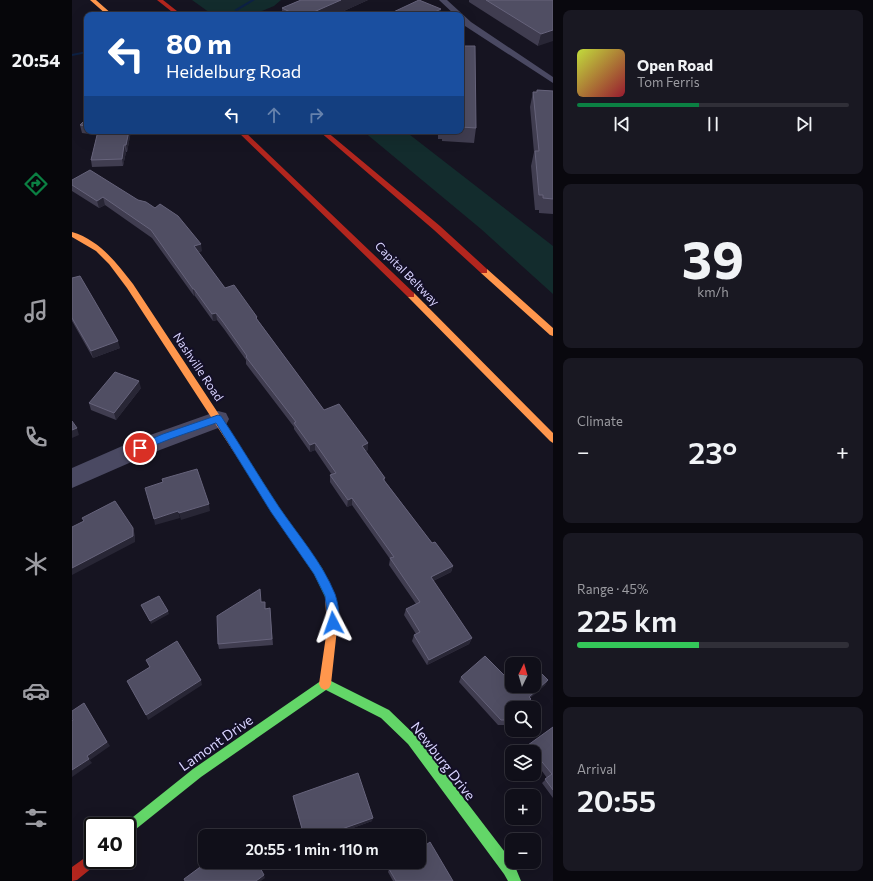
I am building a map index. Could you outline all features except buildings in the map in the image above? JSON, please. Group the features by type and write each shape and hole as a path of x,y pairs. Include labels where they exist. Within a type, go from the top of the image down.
{"main road":[{"path":"93,0 107,12"},
{"path":"160,0 175,12"},
{"name":"Capital Beltway","path":"243,134 374,257 485,368 553,439"},
{"path":"326,134 437,228 553,333"},
{"name":"Nashville Road","path":"72,234 98,248 112,262 130,286 218,419 275,509 318,571 326,586 332,605 333,632 325,684"},
{"name":"Lamont Drive","path":"136,822 197,773 325,684"},
{"name":"Newburg Drive","path":"325,684 384,714 412,740 509,869 515,881"},
{"path":"72,875 84,865"}],"street":[{"path":"72,479 100,465 167,436 218,419"}],"lane":[{"path":"443,0 456,12"},
{"path":"464,20 553,81"}],"green space":[{"path":"192,0 281,0 274,6 259,12 209,12"},
{"path":"367,134 409,134 553,246 553,294 481,229"}],"waterway":[{"path":"236,10 253,0"},
{"path":"72,55 84,53"}],"traffic: fast":[{"path":"242,457 275,509 318,571 330,596"},
{"path":"325,684 385,714 412,740 509,869 515,881"},
{"path":"136,822 197,773 325,684"}],"traffic: slow":[{"path":"93,0 107,12"},
{"path":"72,234 99,249 112,262 130,286 242,457"},
{"path":"484,271 553,333"},
{"path":"411,295 553,439"},
{"path":"325,684 332,629 330,596"}],"traffic: jam":[{"path":"160,0 175,12"},
{"path":"243,134 411,295"},
{"path":"326,134 437,228 484,271"},
{"path":"72,875 84,865"}],"route":[{"path":"140,448 167,436 218,419 275,509 318,571 330,595 333,623"}]}
